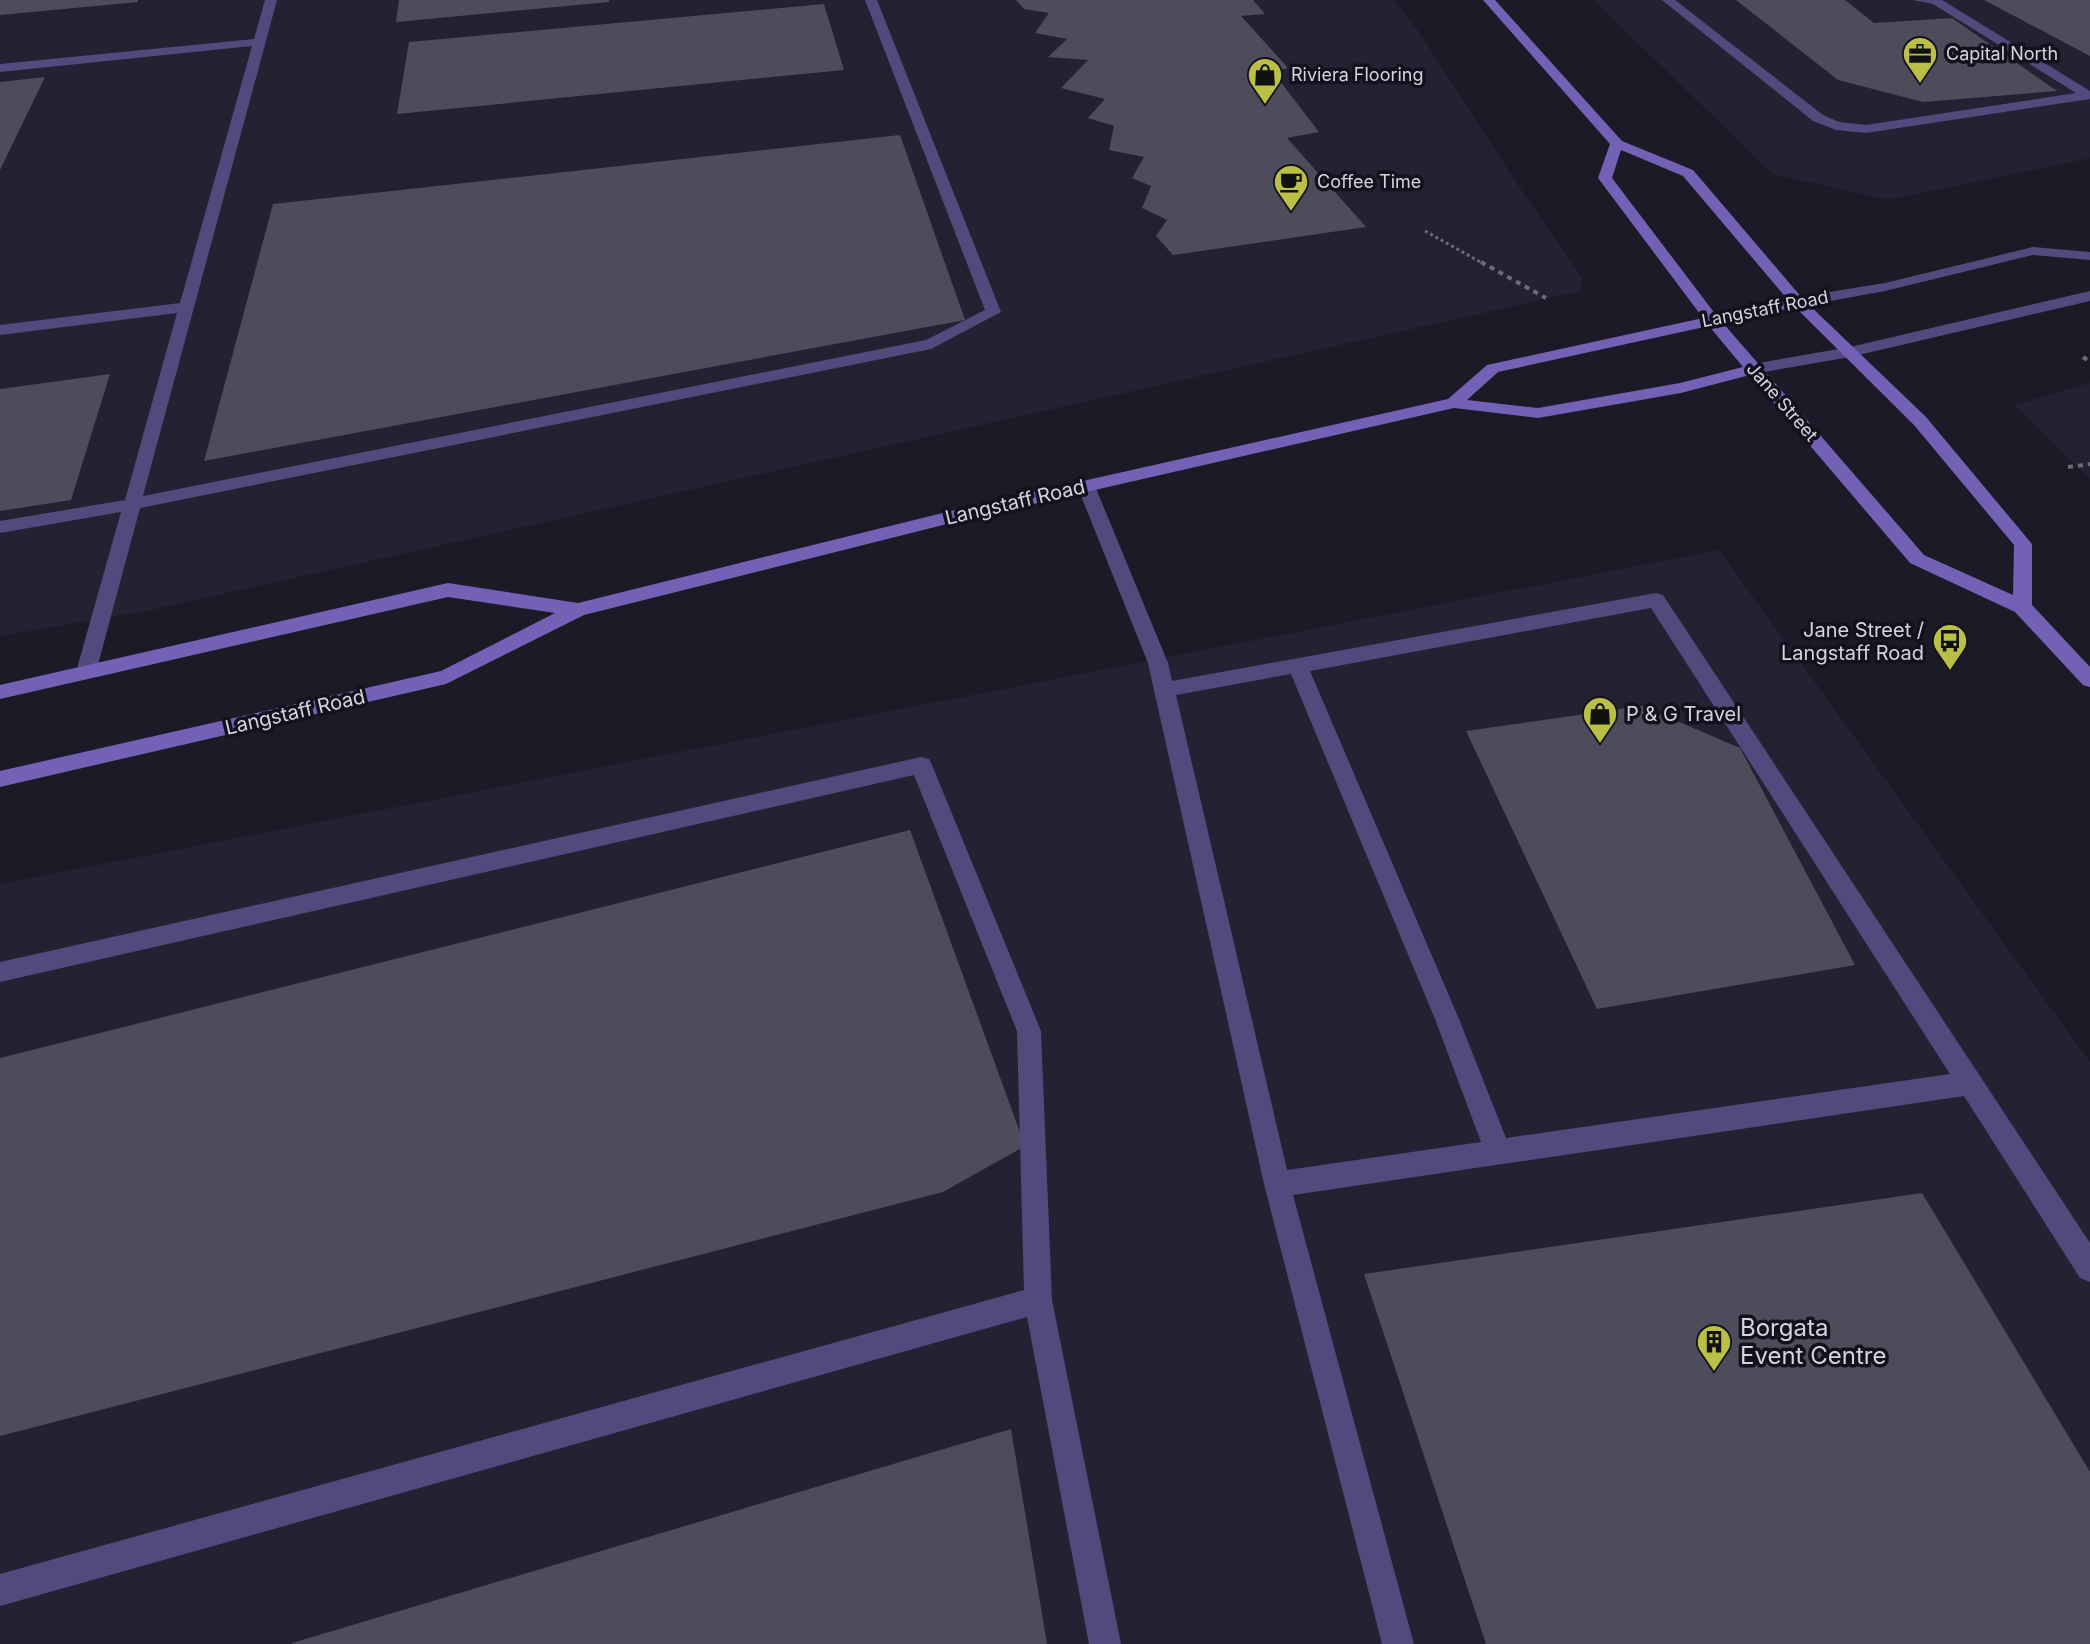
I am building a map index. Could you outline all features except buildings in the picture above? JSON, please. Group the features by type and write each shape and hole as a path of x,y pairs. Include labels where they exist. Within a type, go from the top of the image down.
{"main road":[{"path":"1489,0 1617,144 1688,173 1798,302 1920,421 2023,544 2022,607"},
{"name":"Jane Street","path":"1617,144 1605,178 1712,320 1917,559 2022,607 2090,680"},
{"name":"Langstaff Road","path":"1454,403 1493,368 1798,302"},
{"name":"Langstaff Road","path":"0,779 446,677 578,610 782,557 1454,403 1538,413 1681,388 1753,369"},
{"name":"Langstaff Road","path":"0,692 448,590 578,610"}],"street":[{"path":"86,672 271,0"},
{"path":"0,527 132,504 931,344 993,312 871,0"},
{"path":"1668,0 1818,118 1836,126 1866,129 2089,95"},
{"path":"1919,0 1936,1 2089,95"},
{"path":"0,68 259,42"},
{"name":"Langstaff Road","path":"1798,302 1885,287 2033,251 2090,256"},
{"name":"Langstaff Road","path":"1753,369 1850,352 2090,296"},
{"path":"0,330 186,307"},
{"path":"1086,486 1158,663 1277,1184 1398,1644"},
{"path":"1164,690 1656,600 2090,1268"},
{"path":"1298,666 1447,1019 1498,1152"},
{"path":"0,972 921,765 1029,1031 1038,1300 1105,1644"},
{"path":"1277,1184 1970,1083"},
{"path":"0,1590 1038,1300"}],"path":[{"path":"1425,231 1546,298"},
{"path":"2083,357 2090,362"},
{"path":"2068,467 2090,464"}],"shaded area":[{"path":"0,0 1394,0 1419,32 1582,277 1582,291 142,612 0,636"},
{"path":"1593,0 2090,0 2090,158 1888,200 1773,174"},
{"path":"2090,383 2090,479 2014,405"},
{"path":"1719,550 2090,1062 2090,1644 0,1644 0,884"}],"place":[{"name":"Capital North","path":"1920,85"},
{"name":"Riviera Flooring","path":"1265,106"},
{"name":"Coffee Time","path":"1291,213"},
{"name":"Jane Street / Langstaff Road","path":"1950,672"},
{"name":"P & G Travel","path":"1600,745"},
{"name":"Borgata Event Centre","path":"1714,1373"}]}
